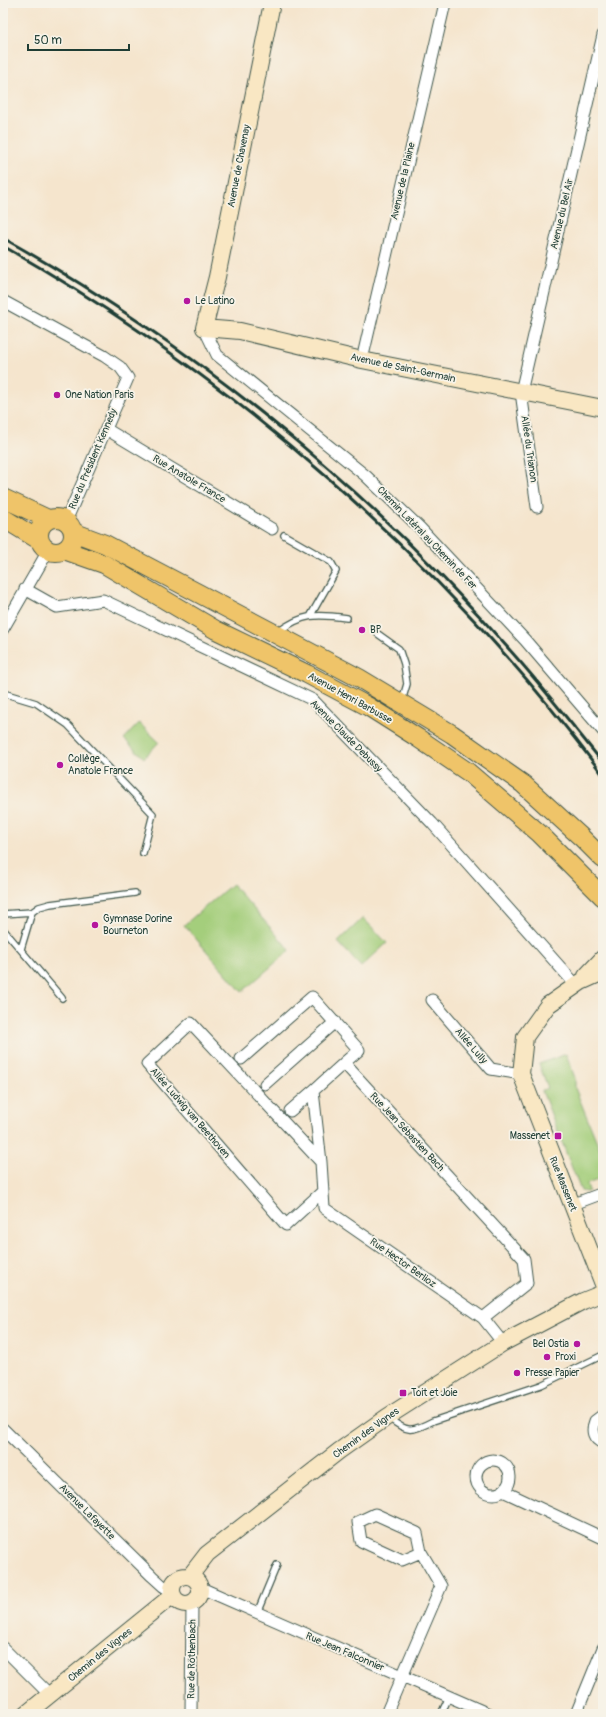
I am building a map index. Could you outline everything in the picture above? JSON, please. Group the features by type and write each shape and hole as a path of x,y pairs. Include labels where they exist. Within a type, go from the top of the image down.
{"main road":[{"name":"Avenue Henri Barbusse","path":"3,498 48,519 57,517 70,526 359,678 452,734 523,784 603,859"},
{"name":"Avenue Henri Barbusse","path":"3,518 50,547 104,564 216,630 307,674 369,707 468,772 539,833 603,897"},
{"path":"48,519 39,530 50,547 72,542 70,526"}],"street":[{"name":"Avenue de Chavenay","path":"204,328 217,277 272,3"},
{"name":"Avenue de la Plaine","path":"362,360 445,3"},
{"name":"Avenue du Bel Air","path":"521,392 603,35"},
{"name":"Rue du Président Kennedy","path":"3,301 104,356 120,367 128,378 106,429 70,526"},
{"name":"Avenue de Saint-Germain","path":"204,328 240,331 362,360 603,408"},
{"name":"Chemin Latéral au Chemin de Fer","path":"204,328 217,355 366,476 420,528 525,640 603,731"},
{"name":"Allée du Trianon","path":"521,392 537,507"},
{"name":"Rue Anatole France","path":"106,429 272,529"},
{"path":"3,628 50,547"},
{"name":"Avenue Claude Debussy","path":"25,589 57,607 103,600 313,700 432,823 578,984"},
{"name":"Rue Massenet","path":"578,984 603,958"},
{"name":"Rue Massenet","path":"603,972 578,984 548,1005 525,1037 521,1074 572,1205 600,1270 603,1284"},
{"path":"241,1059 312,997 359,1050 290,1111"},
{"name":"Allée Lully","path":"432,1000 491,1069 521,1074"},
{"path":"265,1084 335,1022"},
{"name":"Allée Ludwig van Beethoven","path":"321,1162 191,1023 147,1064 286,1225 322,1192"},
{"name":"Rue Jean Sébastien Bach","path":"344,1063 524,1259 527,1283 483,1318"},
{"path":"313,1091 321,1162 322,1192"},
{"name":"Rue Hector Berlioz","path":"322,1192 324,1208 483,1318 503,1343"},
{"path":"572,1205 603,1193"},
{"name":"Chemin des Vignes","path":"190,1576 207,1554 339,1451 387,1416 503,1343 583,1301 603,1293"},
{"path":"603,1416 595,1421 593,1431 597,1440 603,1443"},
{"name":"Avenue Lafayette","path":"3,1429 163,1586 173,1593"},
{"path":"503,1491 603,1538"},
{"path":"386,1714 441,1586 421,1552 417,1533 375,1514 358,1522 361,1541 402,1560 421,1552"},
{"path":"183,1576 190,1576 197,1581 201,1588 199,1597 192,1604 183,1604 175,1599 173,1593 173,1585 177,1579 183,1576"},
{"name":"Rue Jean Falconnier","path":"201,1588 449,1696 482,1712"},
{"name":"Chemin des Vignes","path":"26,1714 173,1593"},
{"name":"Rue de Röthenbach","path":"191,1714 192,1604"},
{"path":"3,1648 50,1695"},
{"path":"576,1714 603,1648"}],"lane":[{"path":"284,535 331,562 336,571 311,615"},
{"path":"275,634 291,622 311,615 327,615 347,618"},
{"path":"378,634 399,649 404,664 407,684 402,704"},
{"path":"3,693 36,703 68,725 153,814 143,853"},
{"path":"3,914 32,912 50,904 135,893"},
{"path":"21,949 32,912"},
{"path":"3,929 62,998"},
{"path":"387,1416 400,1427 407,1430 418,1429 433,1422 541,1385 603,1355"},
{"path":"257,1613 277,1565"},
{"path":"441,1714 449,1696"}],"green space":[{"path":"139,723 159,742 144,758 124,739"},
{"path":"232,884 290,950 242,992 184,925"},
{"path":"363,918 387,943 361,967 338,942"},
{"path":"566,1054 575,1078 575,1088 603,1157 603,1178 587,1184 589,1191 586,1192 581,1191 542,1091 548,1088 539,1064"}],"railway":[{"path":"3,238 75,280 212,374 278,425 341,480 402,536 460,595 527,670 603,763"},
{"path":"3,246 89,298 172,354 253,415 330,480 404,548 474,621 541,696 603,775"}],"place":[{"name":"Le Latino","path":"187,301"},
{"name":"One Nation Paris","path":"57,395"},
{"name":"BP","path":"362,630"},
{"name":"Collège Anatole France","path":"60,765"},
{"name":"Gymnase Dorine Bourneton","path":"95,925"},
{"name":"Massenet","path":"558,1136"},
{"name":"Bel Ostia","path":"577,1344"},
{"name":"Proxi","path":"547,1357"},
{"name":"Presse Papier","path":"517,1373"},
{"name":"Toit et Joie","path":"403,1393"}]}
